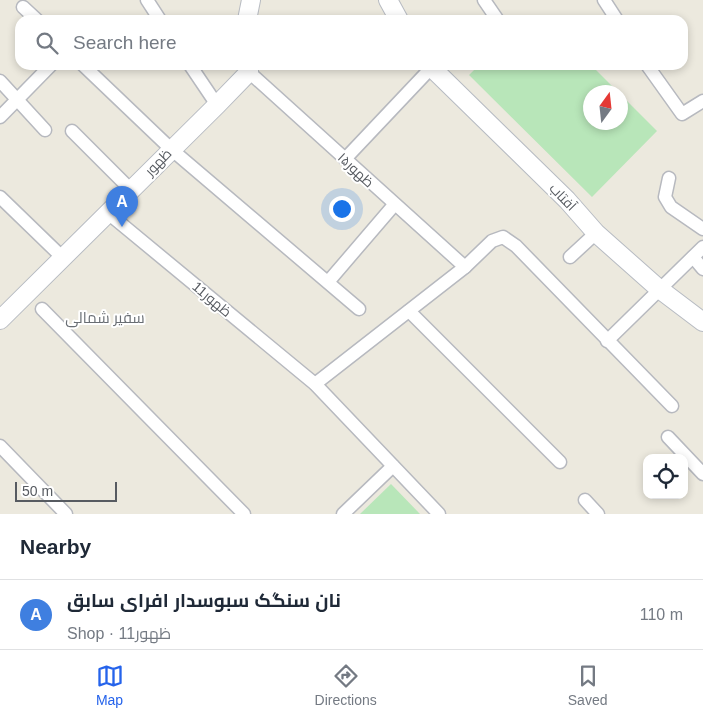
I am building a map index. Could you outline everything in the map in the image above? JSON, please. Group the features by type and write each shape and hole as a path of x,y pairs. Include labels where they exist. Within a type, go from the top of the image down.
{"street":[{"path":"248,15 251,0"},
{"path":"484,0 494,15"},
{"path":"604,0 614,15"},
{"path":"150,1 157,15"},
{"path":"23,7 32,15"},
{"path":"0,117 46,70"},
{"path":"88,70 171,149 359,309"},
{"path":"193,70 217,105"},
{"name":"ظهور","path":"0,320 217,105 247,70"},
{"name":"ظهور۱۵","path":"251,70 344,159 465,268"},
{"path":"344,159 426,70"},
{"name":"آفتاب","path":"434,70 567,200 596,233 658,288 703,322"},
{"path":"651,70 682,114 703,101"},
{"path":"0,81 45,130"},
{"path":"72,130 131,190"},
{"path":"669,178 666,197 671,207 703,230"},
{"path":"0,197 62,257"},
{"path":"328,282 394,205"},
{"name":"11ظهور","path":"108,213 315,384 439,514"},
{"path":"570,257 596,233"},
{"path":"315,384 465,268 492,241 503,237 516,246 672,406"},
{"path":"607,341 658,288 703,247"},
{"path":"693,257 703,269"},
{"path":"42,309 244,514"},
{"path":"409,311 560,462"},
{"path":"668,437 703,474"},
{"path":"0,446 66,514"},
{"path":"343,514 393,466"},
{"path":"585,500 598,514"}],"green space":[{"path":"474,70 596,70 611,85 583,85 583,130 628,130 628,102 657,131 592,197 469,75"},
{"path":"391,484 420,514 360,514"}],"place":[{"name":"نان سنگک سبوسدار افرای سابق","path":"122,227"}],"district":[{"name":"سفیر شمالی","path":"105,317"}]}
